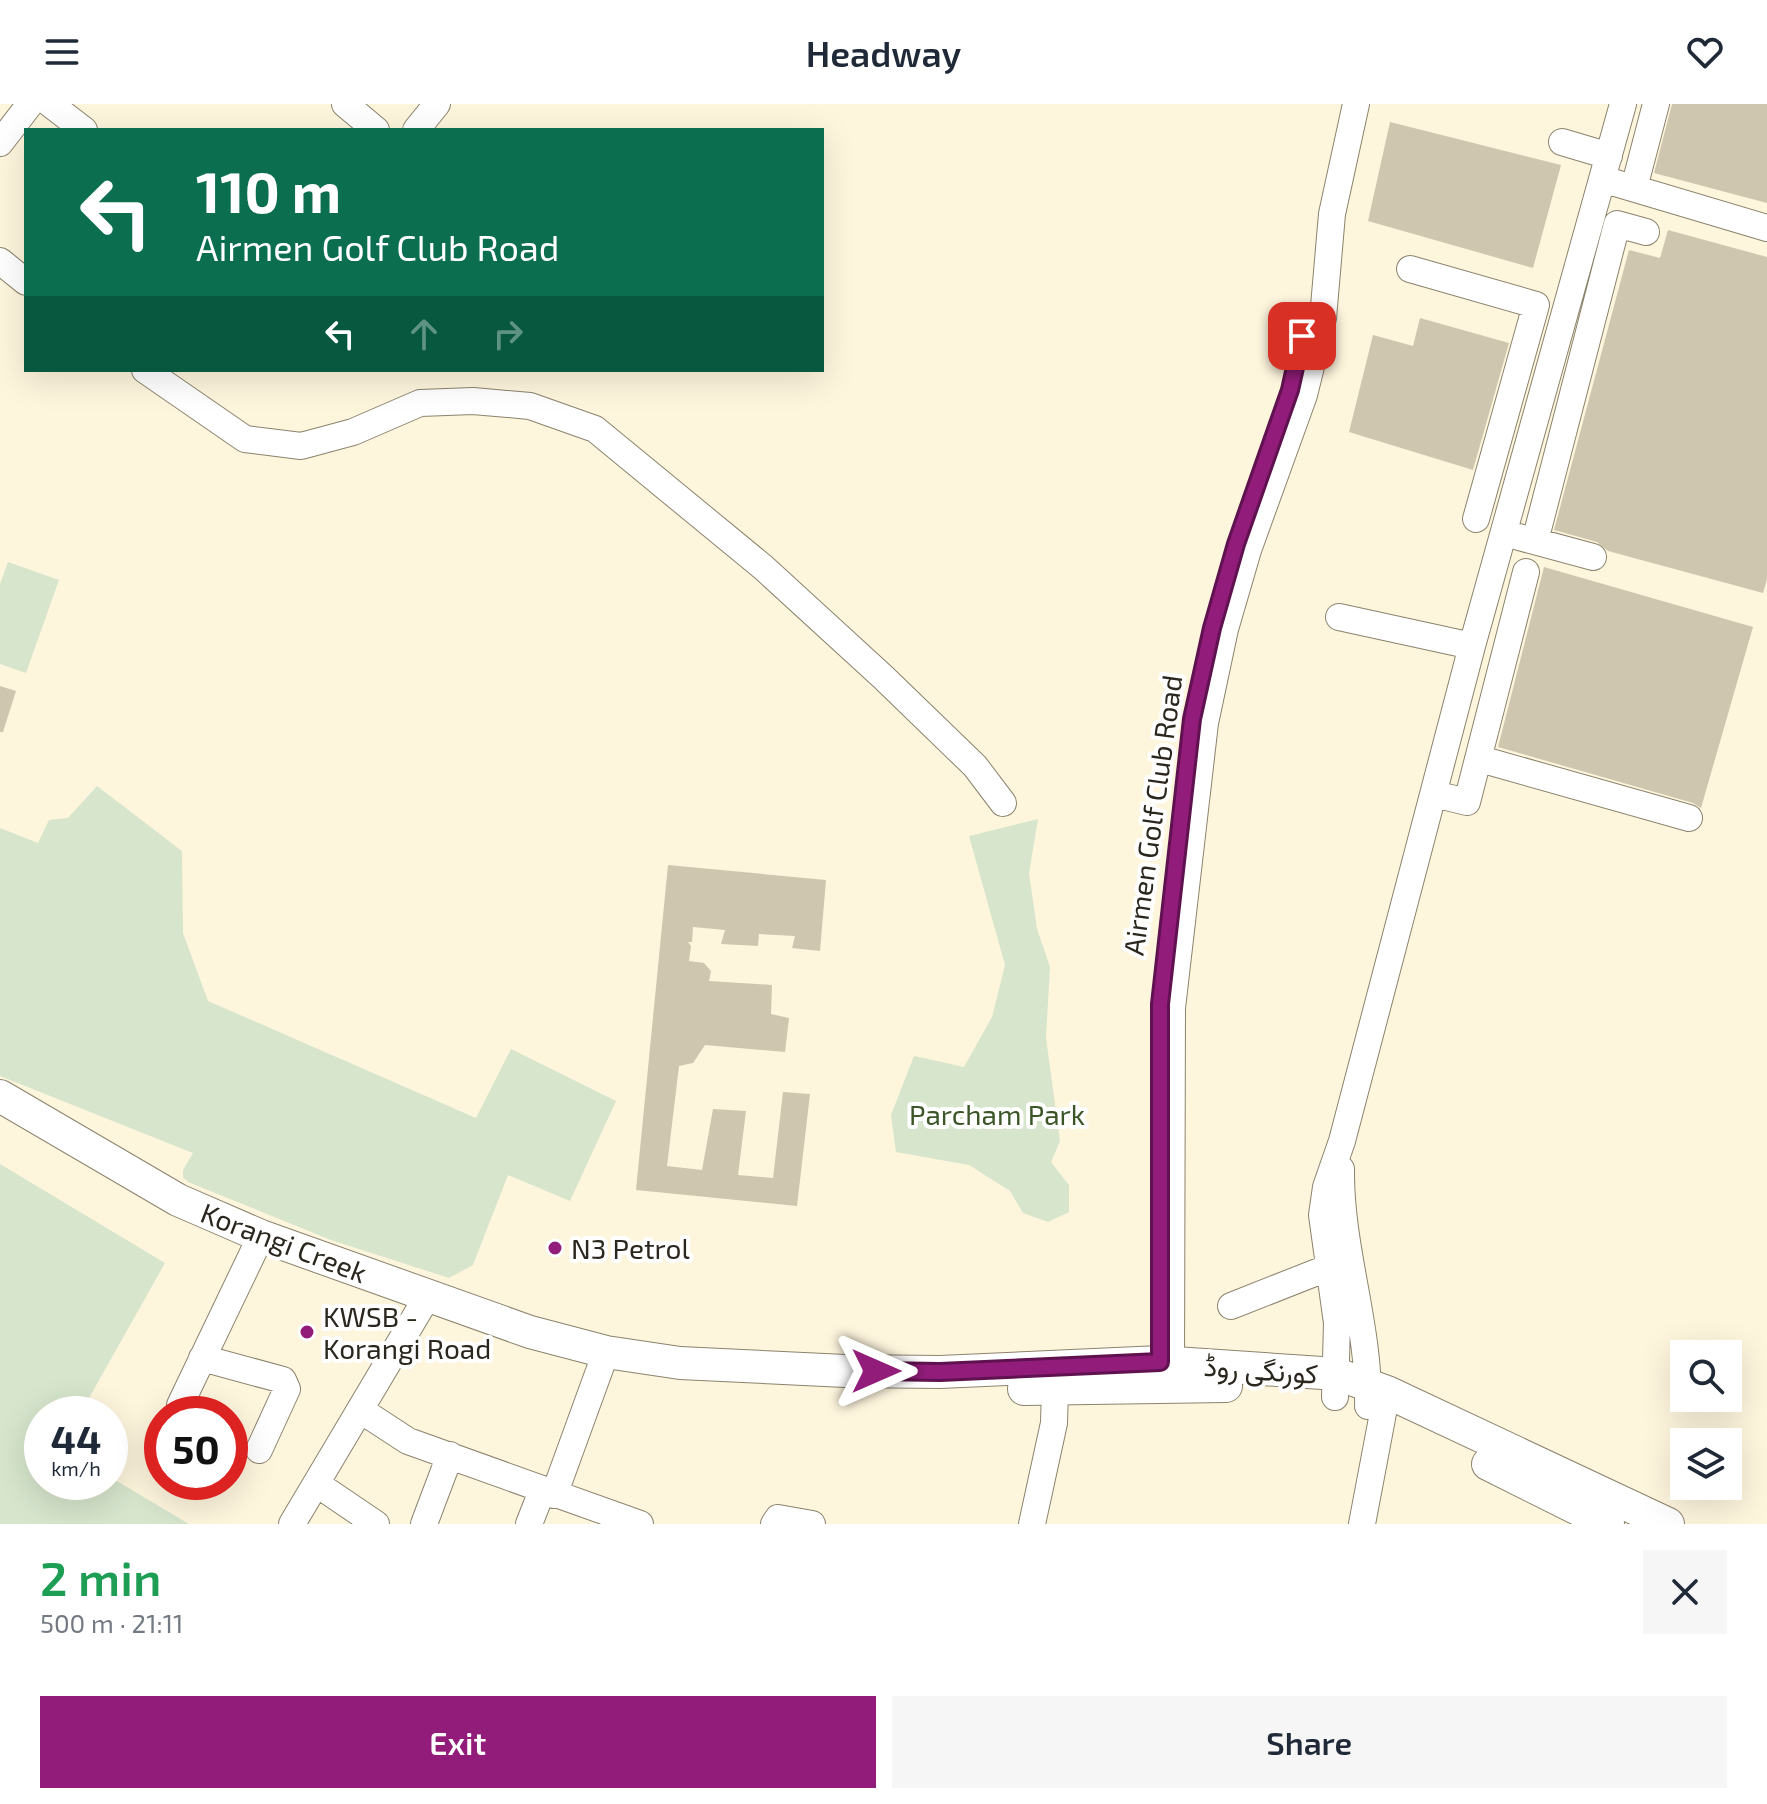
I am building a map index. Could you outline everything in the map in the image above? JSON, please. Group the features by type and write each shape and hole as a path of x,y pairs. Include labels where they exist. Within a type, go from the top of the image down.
{"main road":[{"name":"Korangi Creek","path":"0,1096 178,1200 261,1236 530,1332 606,1352 680,1363"},
{"name":"کورنگی روڈ","path":"680,1363 845,1371 1164,1374 1305,1388 1336,1385 1377,1399 1668,1524"},
{"name":"کورنگی روڈ","path":"680,1363 733,1378 873,1391 1055,1389 1164,1374"},
{"name":"کورنگی روڈ","path":"1377,1399 1587,1519"}],"street":[{"path":"0,143 30,104"},
{"path":"50,104 81,128"},
{"path":"345,104 374,128"},
{"path":"418,128 437,104"},
{"name":"Airmen Golf Club Road","path":"1164,1374 1160,1004 1192,719 1212,628 1236,544 1290,390 1309,309 1320,211 1343,104"},
{"name":"Airmen Golf Club Road","path":"1164,1374 1172,1008 1205,723 1225,629 1248,550 1304,395 1323,318 1332,214 1356,104"},
{"path":"1336,1385 1342,1141 1472,646 1623,104"},
{"path":"1634,188 1656,104"},
{"path":"1562,142 1634,188 1767,228"},
{"path":"1535,541 1617,224 1646,232"},
{"path":"0,261 24,280"},
{"path":"1410,269 1536,305 1476,519"},
{"path":"1520,360 1550,368"},
{"path":"148,372 245,439 301,446 353,432 420,403 473,401 530,406 595,429 786,587 975,766 1003,803"},
{"path":"1504,533 1593,557"},
{"path":"1434,794 1467,802 1526,572"},
{"path":"1339,617 1472,646"},
{"path":"1480,759 1689,818"},
{"path":"184,1396 261,1236"},
{"path":"1231,1306 1338,1263"},
{"path":"1338,1263 1360,1318 1377,1399 1362,1524"},
{"path":"292,1524 362,1411 427,1297"},
{"path":"529,1524 548,1493 606,1352"},
{"path":"202,1358 283,1380 287,1389 259,1450"},
{"path":"1032,1524 1054,1423 1055,1389"},
{"path":"362,1411 408,1441 640,1524"},
{"path":"424,1524 450,1455"},
{"path":"317,1484 376,1524"},
{"path":"774,1524 778,1518 812,1524"}],"green space":[{"path":"8,562 59,580 26,673 0,664 0,584"},
{"path":"97,786 182,851 183,933 208,1001 476,1118 511,1049 616,1101 570,1201 508,1175 473,1265 449,1278 331,1240 188,1182 183,1177 183,1170 193,1153 0,1076 0,828 38,843 49,820 68,818"},
{"name":"Parcham Park","path":"1038,819 1029,873 1037,929 1050,967 1046,1038 1060,1141 1051,1162 1069,1185 1069,1212 1048,1222 1023,1213 1010,1191 969,1165 896,1152 891,1115 914,1056 964,1067 992,1017 1005,965 969,836"},
{"path":"0,1164 165,1263 90,1396 24,1396 24,1500 128,1500 128,1488 189,1524 0,1524"}],"building":[{"path":"1672,104 1767,104 1767,203 1654,173"},
{"path":"1390,122 1561,165 1533,268 1368,221"},
{"path":"1668,230 1767,257 1767,579 1763,593 1608,551 1597,542 1554,530 1629,250 1660,258"},
{"path":"1420,318 1509,343 1473,470 1349,432 1373,335 1413,346"},
{"path":"1544,567 1753,627 1701,808 1693,803 1498,747"},
{"path":"0,686 16,691 3,732 0,732"},
{"path":"668,865 826,880 820,951 792,948 795,936 759,934 758,946 721,944 725,930 693,927 692,942 688,942 691,946 689,961 704,963 711,971 709,981 772,985 771,1014 789,1018 785,1052 705,1045 693,1063 679,1066 667,1166 702,1170 713,1109 746,1111 738,1175 773,1178 783,1092 810,1094 797,1206 636,1190"}],"place":[{"name":"N3 Petrol","path":"555,1248"},
{"name":"KWSB - Korangi Road","path":"307,1332"}],"route":[{"path":"876,1371 940,1372 1160,1362 1160,1004 1192,719 1212,628 1236,544 1290,390 1302,336"}]}
